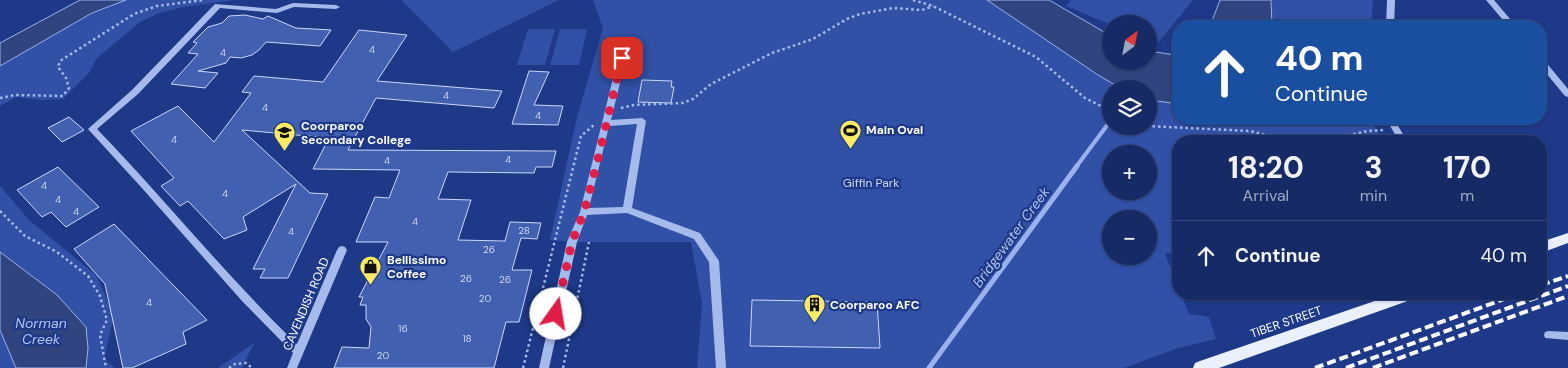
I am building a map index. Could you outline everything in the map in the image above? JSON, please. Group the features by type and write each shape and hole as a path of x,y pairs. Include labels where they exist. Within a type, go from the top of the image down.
{"main road":[{"path":"1547,246 1568,238"},
{"name":"TIBER STREET","path":"1200,368 1394,300"}],"street":[{"path":"1390,20 1391,0"},
{"path":"1490,0 1507,20"},
{"path":"299,352 225,277 130,167 92,129 135,92 220,3 277,11 292,5 336,6"},
{"path":"544,368 572,242 584,212 622,58"},
{"path":"1547,69 1568,94"},
{"path":"607,123 642,121 627,210"},
{"path":"1393,125 1399,135"},
{"path":"584,212 627,210 697,236 714,261 721,368"},
{"name":"CAVENDISH ROAD","path":"292,368 342,250"},
{"path":"1549,335 1568,336"}],"path":[{"path":"0,98 8,95 63,96 69,88 66,78 58,67 60,61 134,14 157,6 203,0"},
{"path":"913,0 932,6 1036,56 1085,98 1102,106"},
{"path":"523,368 581,136 608,111 634,105 683,103 693,99 711,84 772,53 812,39 847,19 892,8 922,10 932,6"},
{"path":"1157,127 1250,132 1263,135"},
{"path":"1349,135 1366,130 1396,131"},
{"path":"0,212 25,236 57,252 88,276 100,296 106,320 100,336 106,368"},
{"path":"563,368 589,242"},
{"path":"229,368 235,364 246,363 252,368"}],"green space":[{"path":"126,0 235,0 183,7 159,13 140,22 97,58 89,73 63,99 42,100 16,97 0,106 0,66 92,13"},
{"path":"401,0 559,0 453,52"},
{"name":"Giffin Park","path":"593,0 987,0 1107,80 1102,80 1102,135 1157,135 1157,101 1172,103 1172,125 1374,125 1379,135 1172,135 1172,253 1165,253 1172,271 1172,300 1183,300 1189,314 1209,317 1216,339 1178,348 1124,368 697,368 702,303 691,242 572,242 550,240 577,117 603,28"},
{"path":"1071,0 1193,0 1177,20 1172,20 1172,26 1158,43 1158,15 1102,15 1102,21 1066,6"},
{"path":"1271,0 1373,0 1371,20 1272,20"},
{"path":"528,29 555,29 545,65 517,65"},
{"path":"560,29 587,29 579,65 550,65"},
{"path":"0,186 29,220 97,276 114,316 104,359 115,368 86,368 88,348 19,267 0,252"},
{"path":"0,330 3,333 16,368 0,368"},
{"path":"254,343 242,368 218,368"}],"water":[{"path":"80,0 126,0 92,13 0,66 0,43"},
{"path":"987,0 1049,0 1102,31 1102,70 1158,70 1158,52 1172,55 1172,103 1157,101 1157,80 1107,80"},
{"path":"1220,0 1271,0 1272,20 1212,20"},
{"name":"Norman Creek","path":"0,252 57,295 86,327 88,348 86,368 16,368 0,330"}],"building":[{"path":"245,15 263,19 268,16 296,28 331,30 320,46 266,42 252,55 241,58 230,57 226,63 198,71 218,73 205,88 171,84 198,54 188,53 197,43 193,42 208,27 222,23 229,16"},
{"path":"359,30 407,35 377,81 502,91 494,108 376,98 348,150 556,151 552,167 536,167 534,173 448,172 438,199 471,200 458,240 505,241 510,222 541,223 537,239 521,238 512,270 532,270 519,322 506,322 494,368 334,368 342,347 369,348 371,327 366,319 366,305 360,305 363,297 359,297 388,242 356,242 375,197 389,198 400,170 313,169 329,138 242,130 310,193 328,194 288,278 260,278 265,269 253,269 296,184 243,217 247,230 224,239 188,201 180,206 161,186 174,178 131,131 178,106 214,142 251,93 242,92 254,76 323,82"},
{"path":"529,71 549,72 534,105 563,106 558,125 512,124"},
{"path":"642,80 672,81 671,87 674,87 671,103 638,102"},
{"path":"69,117 84,130 62,142 48,128"},
{"path":"58,167 99,207 66,227 51,212 42,217 17,190"},
{"path":"114,224 207,320 183,332 186,344 132,368 123,368 105,284 74,249"},
{"name":"Coorparoo AFC","path":"752,300 877,302 880,348 750,346"}],"waterway":[{"name":"Bridgewater Creek","path":"1076,167 1102,132"},
{"name":"Bridgewater Creek","path":"929,368 1077,166"}],"railway":[{"path":"1547,283 1568,276"},
{"path":"1547,294 1568,286"},
{"path":"1373,368 1568,296"},
{"path":"1315,368 1502,300"},
{"path":"1346,368 1530,300"}],"place":[{"name":"Main Oval","path":"850,149"},
{"name":"Coorparoo Secondary College","path":"285,152"},
{"name":"Bellissimo Coffee","path":"371,286"},
{"name":"Coorparoo AFC","path":"814,324"}],"route":[{"path":"556,314 572,242 584,212 622,58"}]}
